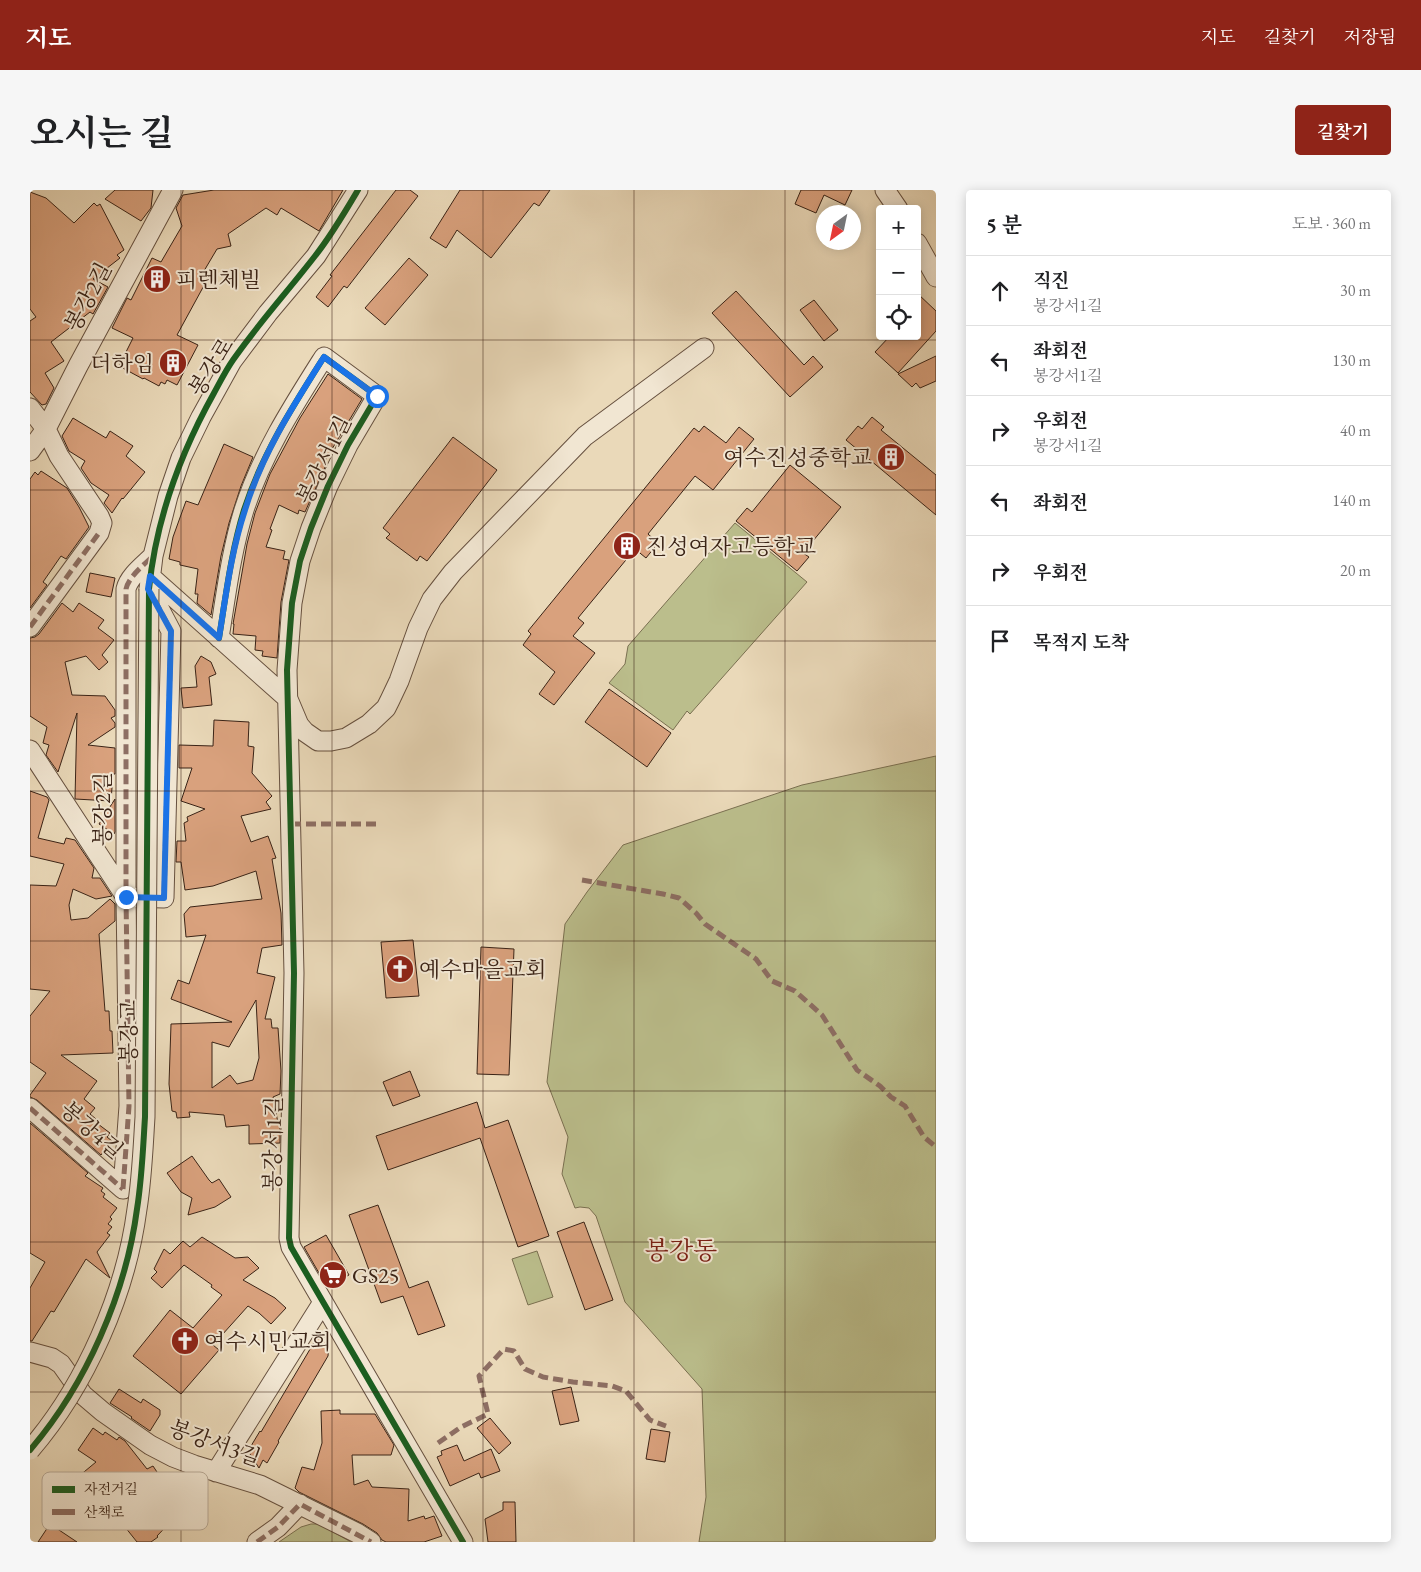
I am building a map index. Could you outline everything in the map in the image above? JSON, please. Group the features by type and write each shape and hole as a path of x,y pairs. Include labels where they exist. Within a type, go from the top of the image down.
{"street":[{"name":"봉강2길","path":"30,451 46,428 173,190"},
{"name":"봉강로","path":"149,583 153,556 168,496 181,458 205,409 232,361 268,313 316,256 358,190"},
{"path":"885,190 895,205"},
{"path":"921,250 936,277"},
{"path":"149,583 219,638 288,699 299,725 305,732 318,741 331,742 346,738 369,724 386,708 432,600 454,572 585,436 704,348"},
{"name":"봉강서1길","path":"219,638 230,564 248,500 281,425 324,357 377,396 348,445 328,486 311,528 300,561 292,603 288,641 287,670 294,973 290,1247 463,1542"},
{"path":"30,408 46,428 60,456 102,523 99,533 30,627"},
{"name":"봉강2길","path":"126,897 126,589 131,579 153,556"},
{"path":"126,897 164,898 171,631 149,583"},
{"name":"봉강교","path":"30,1450 61,1409 96,1344 116,1294 127,1259 137,1209 145,1117 149,583"},
{"name":"봉강2길","path":"30,750 126,897"},
{"name":"봉강4길","path":"30,1108 123,1189 129,1106 126,897"},
{"path":"216,1472 323,1302"},
{"name":"봉강서3길","path":"30,1352 52,1358 62,1364 83,1395 127,1430 150,1445 173,1457 260,1485 371,1542"},
{"path":"257,1542 278,1527 300,1504"}],"green space":[{"path":"735,523 807,582 690,714 687,711 673,730 609,683 625,664 628,646"},
{"path":"936,756 936,1542 699,1542 706,1497 702,1389 625,1302 596,1216 589,1208 575,1208 562,1174 568,1137 547,1082 565,924 623,845 802,785"},
{"path":"537,1251 553,1297 528,1305 512,1259"},
{"path":"319,1524 351,1542 279,1542 301,1527"}],"building":[{"path":"115,190 153,190 151,208 141,221 105,199"},
{"path":"214,190 343,190 319,231 281,208 277,215 266,208 228,234 231,246 217,249 201,276 207,280 177,335 198,345 177,385 167,380 165,384 161,382 159,386 119,366 133,338 112,328 127,298 131,300 152,258 161,262 182,226 176,208 183,195"},
{"path":"396,190 410,190 418,196 347,288 344,286 328,307 316,297 332,276 330,275"},
{"path":"460,190 550,190 539,206 534,203 491,258 457,230 446,248 430,238"},
{"path":"801,190 852,190 845,205 824,195 820,205 816,205 816,213 795,204"},
{"path":"30,192 46,198 74,223 94,203 97,206 100,204 124,250 117,255 120,258 93,279 108,287 93,314 90,312 51,342 64,361 45,373 54,388 46,404 42,405 30,392 30,321 36,317 30,309"},
{"path":"409,258 428,275 385,325 365,308"},
{"path":"736,291 804,365 813,356 823,367 790,397 712,313"},
{"path":"921,297 936,311 936,331 898,373 875,352 886,340 921,340"},
{"path":"814,300 838,330 824,341 800,310"},
{"path":"936,356 936,381 920,388 916,383 912,387 898,374"},
{"path":"328,374 362,399 323,464 326,465 305,512 299,510 298,514 279,505 270,529 272,530 266,547 285,551 283,559 289,560 281,602 277,658 262,656 263,651 255,650 256,636 233,634 233,624 247,544 255,513 270,474 300,418"},
{"name":"여수진성중학교","path":"872,417 884,427 881,430 936,475 936,515 846,440 858,426 862,429"},
{"path":"73,418 106,438 110,431 133,446 126,456 145,472 122,498 112,513 104,503 109,495 91,483 81,468 85,461 69,451 62,436"},
{"name":"진성여자고등학교","path":"704,426 726,443 739,427 754,439 713,490 695,476 648,534 658,543 646,558 635,549 578,618 584,623 573,636 595,653 554,705 539,694 555,672 523,645 531,634 528,631 694,428 699,432"},
{"path":"453,437 497,470 427,561 420,556 417,561 386,538 390,534 383,528"},
{"path":"224,444 253,457 229,523 221,556 211,615 197,603 198,594 195,594 198,569 180,565 180,562 169,559 173,537 186,501 198,505"},
{"path":"790,465 841,507 803,553 809,557 797,571 736,521 747,508 752,512"},
{"path":"41,471 67,488 89,527 66,559 61,556 43,582 47,585 30,608 30,479 35,472 38,475"},
{"path":"90,573 115,578 111,597 86,592"},
{"path":"62,603 73,612 79,603 104,620 98,628 114,640 102,655 108,662 99,670 86,656 65,662 72,695 105,696 115,710 115,716 111,718 115,723 115,727 88,745 115,748 115,774 113,774 111,801 75,799 77,713 58,772 46,755 49,745 43,743 47,727 30,716 30,638 39,634"},
{"path":"201,656 211,662 216,674 209,677 212,705 183,708 181,688 197,687 195,666"},
{"path":"609,689 671,733 647,767 585,722"},
{"path":"214,720 249,722 248,746 254,747 252,773 272,796 266,802 271,809 241,816 251,842 268,836 276,858 272,859 281,913 282,945 262,948 257,973 275,977 265,1019 271,1019 272,1028 278,1028 281,1071 280,1094 273,1097 278,1123 280,1123 280,1143 249,1144 249,1125 226,1127 224,1115 189,1112 190,1117 177,1118 176,1112 172,1111 169,1084 171,1024 232,1022 171,999 178,980 189,984 206,935 186,937 184,914 190,907 262,899 256,871 213,886 185,890 181,862 176,862 177,841 186,841 184,823 188,821 187,817 205,809 181,801 192,768 179,768 179,745 213,746","holes":["256,1000 259,1058 253,1080 237,1084 230,1075 212,1088 212,1042 229,1047"]},
{"path":"30,791 47,797 49,800 38,838 64,844 66,838 75,840 94,868 92,878 100,878 112,896 96,899 73,889 69,905 71,920 88,918 110,899 115,904 115,921 99,934 105,1011 109,1011 113,1053 61,1055 97,1081 84,1099 95,1108 90,1114 96,1119 94,1121 110,1133 107,1137 112,1141 101,1155 37,1100 30,1097 46,1073 30,1062 30,1016 50,991 30,989 30,885 56,886 64,864 30,856"},
{"path":"115,799 115,832 114,834 99,824"},
{"name":"예수마을교회","path":"413,940 419,996 386,998 381,942"},
{"path":"481,947 514,949 509,1075 477,1074"},
{"path":"410,1071 420,1096 393,1106 383,1082"},
{"path":"477,1102 485,1128 508,1120 549,1236 518,1247 480,1138 388,1170 376,1136"},
{"path":"30,1123 88,1173 85,1176 103,1188 101,1191 105,1194 103,1197 117,1208 110,1217 112,1219 108,1224 112,1227 107,1233 110,1235 97,1252 110,1278 86,1259 54,1312 51,1311 32,1341 30,1341 30,1288 45,1262 30,1253"},
{"path":"192,1156 209,1180 212,1183 219,1179 231,1197 215,1207 188,1215 192,1198 181,1192 167,1173"},
{"path":"378,1205 409,1288 428,1281 445,1326 418,1335 403,1296 381,1303 349,1215"},
{"path":"584,1222 613,1300 585,1310 557,1232"},
{"path":"326,1235 349,1275 327,1287 304,1247"},
{"path":"202,1237 235,1258 248,1257 259,1268 243,1280 275,1298 286,1308 271,1324 248,1306 213,1345 219,1350 181,1394 133,1356 170,1310 193,1328 222,1295 211,1287 212,1285 184,1265 162,1288 151,1278 157,1272 154,1269 164,1249 170,1254 183,1241 190,1247"},
{"path":"319,1334 329,1340 328,1356 267,1463 263,1460 259,1468 248,1451"},
{"path":"571,1387 579,1421 560,1425 552,1391"},
{"path":"119,1389 141,1403 143,1399 160,1410 160,1415 150,1431 110,1403"},
{"path":"340,1410 340,1414 375,1414 394,1445 391,1455 352,1455 354,1485 368,1480 372,1487 409,1489 408,1521 424,1516 425,1519 434,1516 442,1536 424,1542 386,1542 377,1533 363,1524 299,1492 295,1488 302,1467 314,1470 322,1443 321,1411"},
{"path":"490,1418 511,1443 499,1454 477,1428"},
{"path":"93,1428 103,1435 105,1432 117,1440 119,1437 125,1441 147,1469 153,1466 157,1472 84,1472 96,1462 78,1450"},
{"path":"651,1429 670,1432 665,1462 646,1459"},
{"path":"457,1445 464,1461 491,1449 500,1471 481,1478 479,1473 450,1486 437,1457 442,1455 441,1451"},
{"path":"503,1502 515,1502 516,1542 488,1542 485,1519 503,1510"},
{"path":"46,1530 59,1530 77,1542 38,1542"},
{"path":"127,1530 163,1530 158,1537 151,1542 137,1542"}],"marked path":[{"path":"30,627 99,533"},
{"path":"123,1189 129,1106 126,897 126,589 133,575 153,556"},
{"path":"126,897 164,898 171,631 151,593"},
{"path":"291,824 377,824"},
{"path":"582,880 679,898 705,924 756,959 772,981 795,991 822,1015 857,1070 905,1106 924,1137 936,1147"},
{"path":"30,1108 123,1189"},
{"path":"438,1443 461,1427 488,1414 479,1376 504,1349 514,1351 525,1369 543,1377 612,1386 626,1391 650,1420 666,1426"},
{"path":"257,1542 278,1527 300,1504 371,1542"}],"cycle path":[{"path":"30,1450 69,1397 100,1337 124,1273 132,1241 139,1197 145,1117 149,589 157,537 180,463 202,416 228,368 253,333 321,248 358,190"},
{"path":"219,638 229,574 244,510 251,489 279,431 324,357 377,396 348,445 328,486 300,561 292,603 287,670 294,973 289,1238 291,1247 463,1542"}],"place":[{"name":"피렌체빌","path":"157,279"},
{"name":"더하임","path":"173,363"},
{"name":"여수진성중학교","path":"891,457"},
{"name":"진성여자고등학교","path":"627,546"},
{"name":"예수마을교회","path":"400,969"},
{"name":"GS25","path":"333,1275"},
{"name":"여수시민교회","path":"185,1341"}],"district":[{"name":"봉강동","path":"681,1250"}],"route":[{"path":"126,897 164,898 171,631 148,589 150,576 219,638 230,564 245,508 277,432 324,357 377,396"}]}
